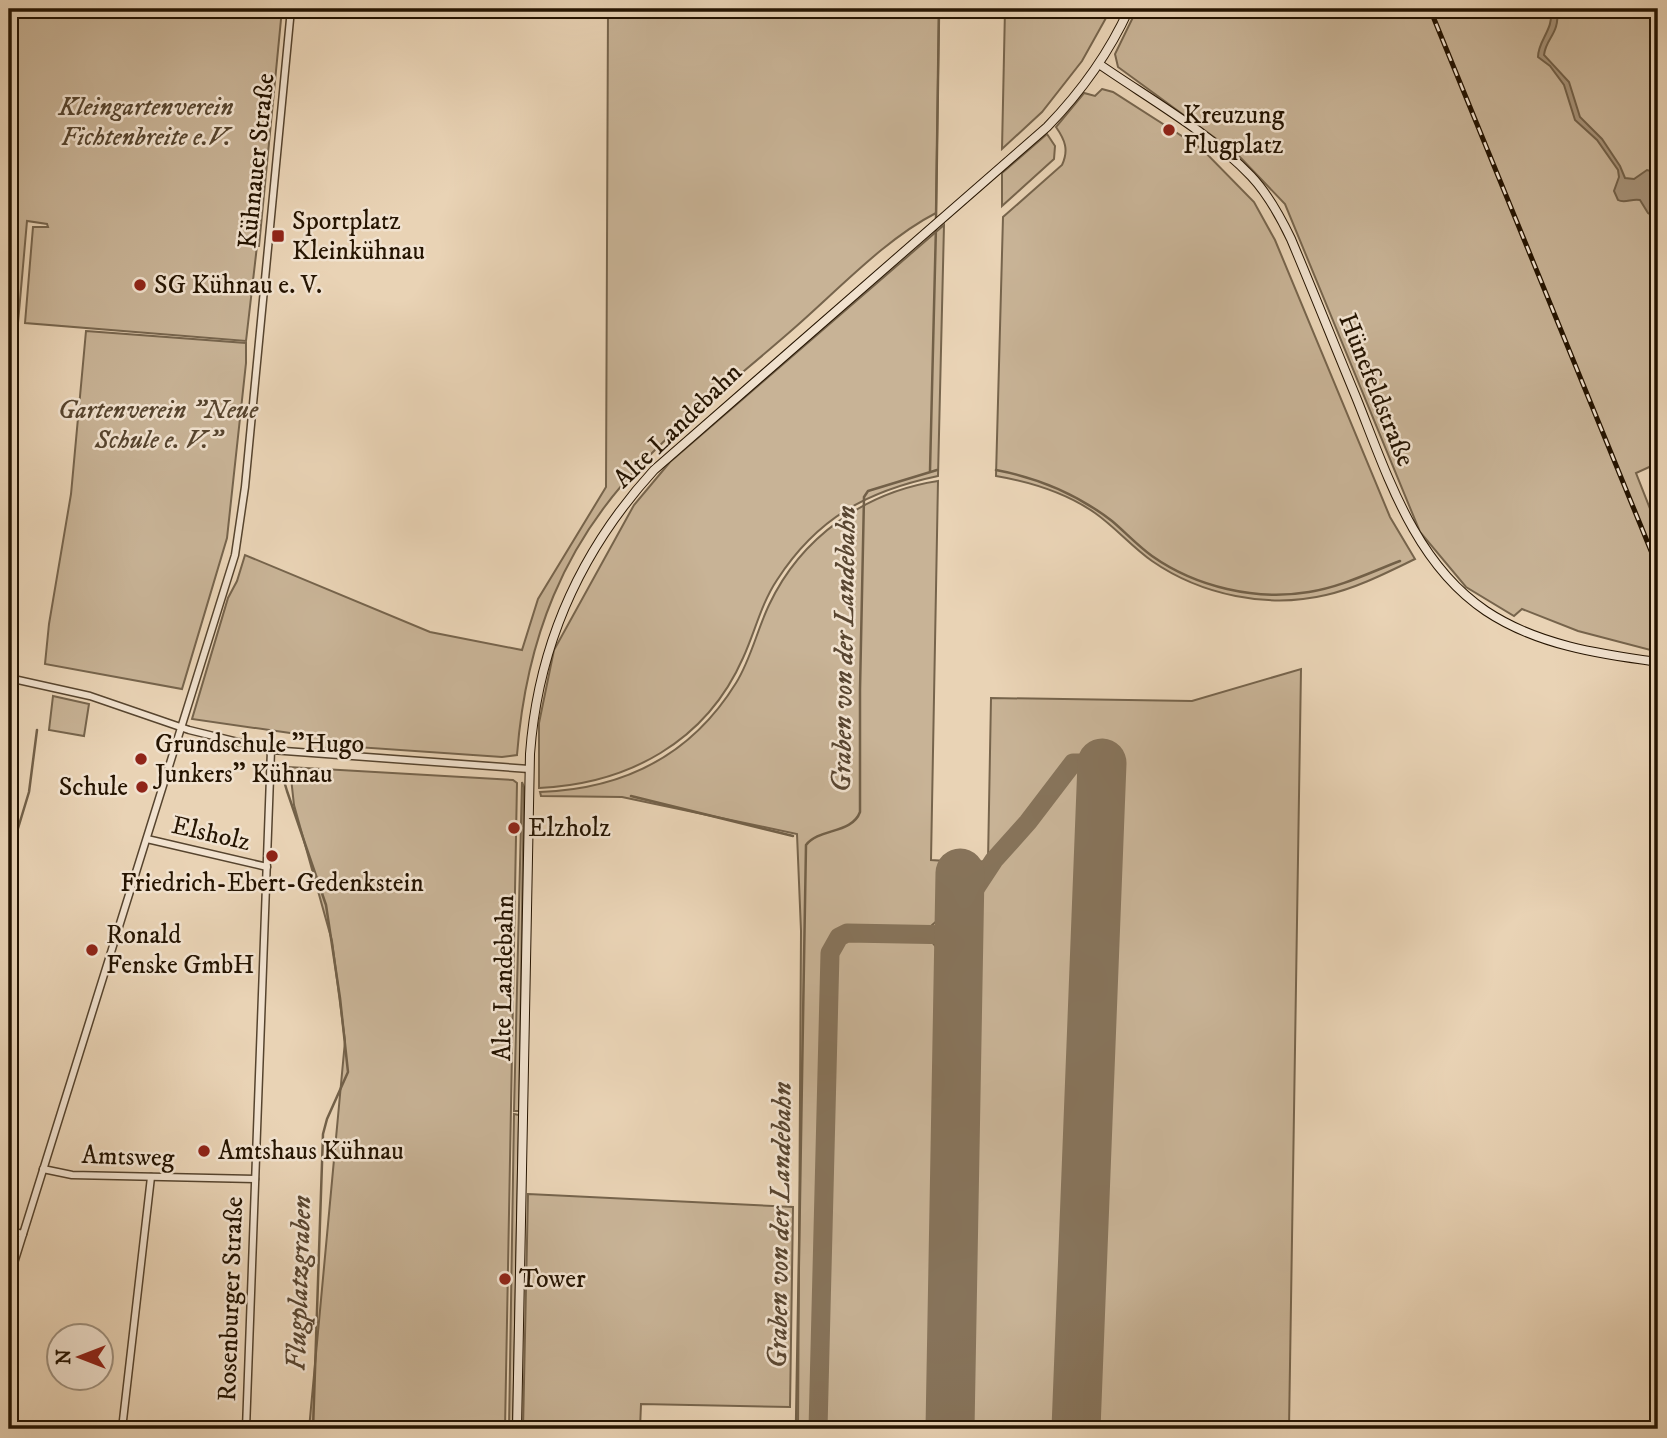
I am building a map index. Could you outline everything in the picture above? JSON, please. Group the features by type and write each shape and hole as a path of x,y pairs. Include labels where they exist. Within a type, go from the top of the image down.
{"main road":[{"name":"Alte Landebahn","path":"517,1429 529,769 535,710 553,637 582,569 617,514 654,470 1058,116 1099,64 1129,9"},
{"name":"Hünefeldstraße","path":"1099,64 1234,159 1263,190 1291,239 1404,512 1438,569 1457,589 1486,611 1525,632 1573,648 1658,662"}],"street":[{"name":"Kühnauer Straße","path":"9,1279 229,578 240,532 291,9"},
{"path":"9,678 90,696 182,728 271,750 529,769"},
{"name":"Rosenburger Straße","path":"246,1429 271,750"},
{"name":"Elsholz","path":"147,839 267,867"},
{"name":"Amtsweg","path":"43,1169 72,1175 255,1179"},
{"path":"122,1429 151,1177"},
{"path":"9,1231 23,1234"}],"green space":[{"name":"Kleingartenverein Fichtenbreite e.V.","path":"9,9 282,9 259,246 246,341 25,323 33,227 48,227 47,224 27,221 18,323 9,321"},
{"path":"608,9 939,9 936,213 898,237 861,267 680,426 616,492 571,559 540,633 529,672 517,755 502,757 328,745 327,749 297,734 192,719 228,598 237,581 245,555 430,632 522,650 538,599 606,487"},
{"path":"1005,9 1111,9 1082,61 1042,112 1002,149"},
{"path":"1137,9 1658,9 1658,463 1636,473 1658,529 1658,652 1578,631 1522,609 1514,616 1466,587 1420,532 1285,204 1237,154 1118,67 1115,54"},
{"path":"1102,89 1113,92 1202,149 1254,202 1275,240 1390,517 1415,559 1360,584 1326,595 1281,600 1236,596 1192,583 1171,573 1152,561 1110,524 1072,499 1022,481 996,476 1003,217 1062,165 1065,145 1056,127 1084,93 1095,96"},
{"path":"1047,134 1055,146 1054,159 1002,206 1002,173"},
{"path":"944,225 938,476 912,482 866,499 846,510 809,540 792,558 771,589 743,658 727,688 708,713 686,735 633,767 603,778 572,785 539,788 539,723 554,650 634,505 670,462"},
{"name":"Gartenverein \"Neue Schule e. V.\"","path":"86,331 246,343 227,538 182,689 45,664 71,494"},
{"path":"938,481 931,860 946,861 946,913 931,926 931,941 945,957 937,1429 798,1429 801,931 797,834 622,797 541,796 540,792 600,784 653,764 676,749 718,709 736,683 782,581 817,539 861,507 885,495"},
{"path":"1301,669 1289,1429 964,1429 974,862 988,861 991,698 1192,701"},
{"path":"53,696 89,704 84,736 49,730"},
{"path":"288,767 513,780 517,783 505,1429 309,1429 345,1041 332,941 294,805"},
{"path":"522,782 519,1111 514,1111"},
{"path":"514,1114 519,1115 513,1429 509,1429"},
{"path":"528,1194 793,1207 790,1407 641,1404 640,1429 523,1429"}],"shaded area":[{"path":"1551,9 1557,9 1557,25 1544,55 1569,82 1580,117 1602,139 1625,178 1634,179 1647,170 1658,173 1658,219 1648,213 1640,200 1618,200 1614,191 1619,177 1618,170 1597,140 1575,120 1564,85 1550,66 1538,57 1540,45 1550,23"}],"waterway":[{"name":"Graben von der Landebahn","path":"936,219 939,9"},
{"name":"Graben von der Landebahn","path":"930,471 936,226"},
{"name":"Graben von der Landebahn","path":"796,1429 806,845 819,836 850,824 860,812 864,497 868,491 937,470"},
{"path":"996,470 1027,478 1071,495 1099,511 1169,567 1227,589 1268,595 1309,592 1344,583 1400,561"},
{"path":"9,858 29,792 37,730"},
{"name":"Flugplatzgraben","path":"287,774 284,781 326,905 348,1072 323,1134 313,1429"},
{"path":"631,796 793,836"}],"taxiway":[{"path":"960,892 973,892 994,860 1028,822 1073,763 1102,763"},
{"path":"818,1429 830,953 839,937 847,933 959,935"}],"runway":[{"path":"1076,1429 1102,763"},
{"path":"950,1429 960,873"}],"railway":[{"path":"1430,9 1658,568"}],"place":[{"name":"Kreuzung Flugplatz","path":"1169,130"},
{"name":"Sportplatz Kleinkühnau","path":"278,236"},
{"name":"SG Kühnau e. V.","path":"140,285"},
{"name":"Grundschule \"Hugo Junkers\" Kühnau","path":"141,759"},
{"name":"Schule","path":"142,787"},
{"name":"Elzholz","path":"514,828"},
{"name":"Friedrich-Ebert-Gedenkstein","path":"272,856"},
{"name":"Ronald Fenske GmbH","path":"92,950"},
{"name":"Amtshaus Kühnau","path":"204,1151"},
{"name":"Tower","path":"505,1279"}]}
